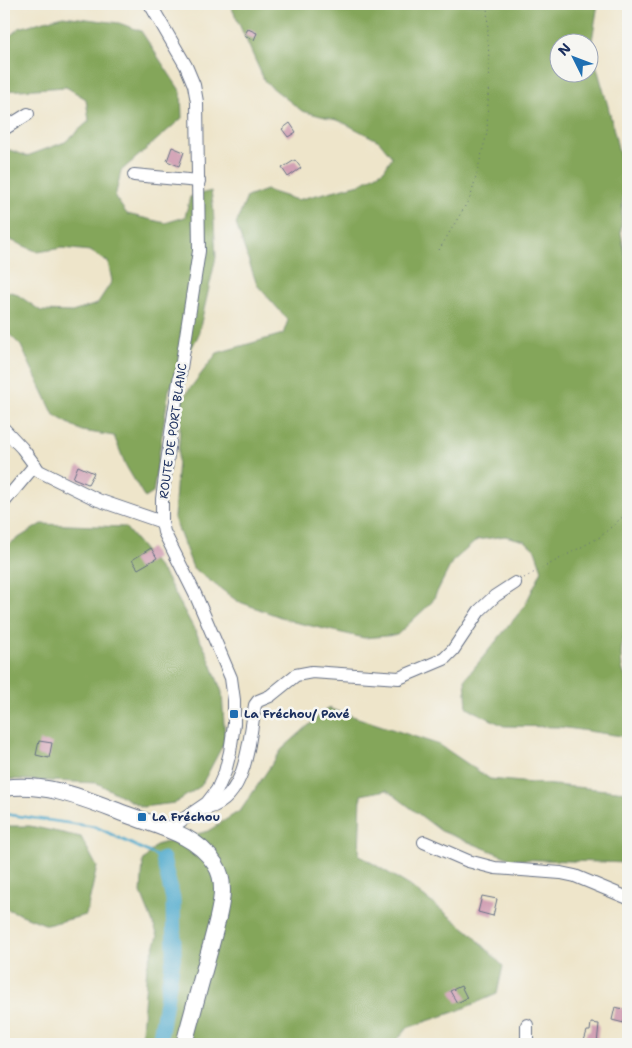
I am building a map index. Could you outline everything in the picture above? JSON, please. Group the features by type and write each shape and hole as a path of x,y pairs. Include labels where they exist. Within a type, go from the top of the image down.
{"main road":[{"path":"4,788 33,786 55,789 169,829 190,840 216,865 222,890 216,924 184,1044"}],"street":[{"name":"ROUTE DE PORT BLANC","path":"150,4 186,66 194,85 197,102 199,181 199,251 170,433 162,499 162,522 164,532 196,596 231,678 234,700 234,724 230,752 225,772 217,790 207,803 169,829"},
{"path":"4,129 28,114"},
{"path":"134,175 199,181"},
{"path":"4,429 39,471 98,500 162,522"},
{"path":"4,502 34,465"},
{"path":"198,810 212,808 227,797 236,786 244,771 255,705 258,701 270,696 296,675 312,672 399,678 444,659 454,650 479,611 495,596 515,583"},
{"path":"424,842 477,864 495,868 561,873 575,876 628,898"},
{"path":"527,1025 527,1044"}],"path":[{"path":"439,250 472,196 487,133 489,63 487,4"},
{"path":"515,583 600,537 628,512"}],"green space":[{"path":"230,4 598,4 593,32 550,32 550,82 600,82 600,78 624,173 621,232 628,272 628,628 623,640 621,662 628,681 628,737 560,727 504,726 467,708 465,679 524,607 542,570 535,550 525,541 505,536 477,540 452,562 432,602 397,635 364,638 294,622 237,601 193,568 174,518 182,399 217,353 283,334 288,320 257,285 236,224 247,197 266,190 297,200 360,184 384,170 392,157 379,141 340,121 302,111 265,82"},
{"path":"63,16 119,23 141,31 181,92 182,118 121,171 115,197 127,214 165,223 185,217 190,197 211,191 216,257 198,336 169,390 153,493 145,498 126,466 114,436 82,431 54,415 21,346 4,329 4,291 15,293 41,311 72,312 97,304 112,281 108,262 90,251 62,248 38,252 8,239 4,233 4,151 7,149 27,156 65,142 89,121 86,99 66,87 4,91 4,41 19,28"},
{"path":"41,524 125,527 165,575 207,653 222,692 225,741 201,786 175,803 142,807 97,783 4,779 4,547"},
{"path":"328,708 440,745 490,779 628,792 628,863 511,859 441,831 387,790 361,795 359,855 410,886 470,932 503,966 497,994 457,1011 407,1028 394,1044 141,1044 147,966 158,936 141,893 143,861 156,845 208,831 241,810 282,749"},
{"path":"4,826 30,826 81,837 97,867 86,915 47,925 4,909"}],"building":[{"path":"248,29 257,33 254,40 244,35"},
{"path":"290,123 296,132 288,137 282,129"},
{"path":"172,147 184,152 179,166 167,161"},
{"path":"295,160 301,168 288,177 282,168"},
{"path":"78,466 94,473 88,484 73,478"},
{"path":"151,548 157,558 138,569 132,560"},
{"path":"39,741 52,743 49,758 36,755"},
{"path":"482,896 497,899 493,916 478,912"},
{"path":"461,986 467,998 457,1003 450,991"},
{"path":"615,1007 628,1010 628,1021 624,1020 624,1023 612,1020"},
{"path":"591,1023 599,1024 597,1044 584,1041 587,1031 590,1031"}],"waterway":[{"path":"4,814 96,827 163,859"},
{"path":"159,1044 174,953 173,899 163,859"}],"place":[{"name":"La Fréchou/ Pavé","path":"234,714"},
{"name":"La Fréchou","path":"142,817"}]}
